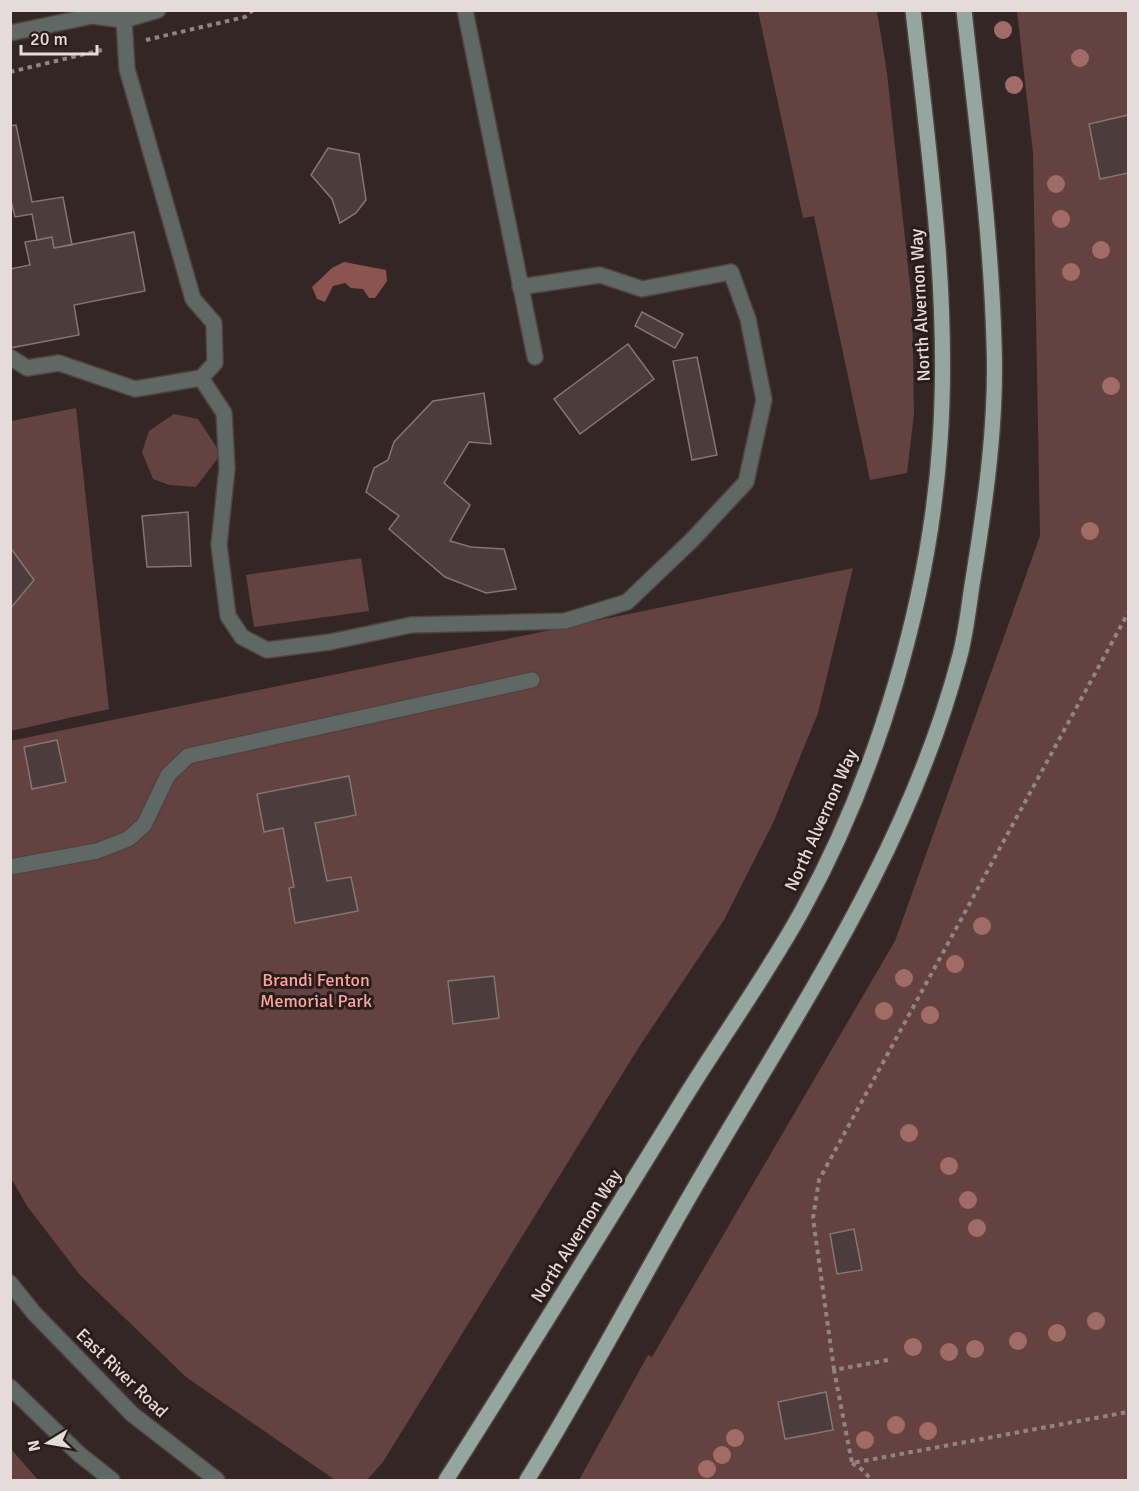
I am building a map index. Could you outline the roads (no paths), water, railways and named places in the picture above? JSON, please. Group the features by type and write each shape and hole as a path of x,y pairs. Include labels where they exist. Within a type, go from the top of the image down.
{"main road":[{"name":"North Alvernon Way","path":"446,1480 803,909 859,791 897,678 924,559 940,447 945,359 938,252 913,10"},
{"path":"527,1480 583,1390 702,1174 856,914 917,790 960,657 990,456 995,347 989,244 964,10"}],"street":[{"path":"10,33 95,13 124,20 158,10"},
{"path":"465,10 535,357"},
{"path":"10,357 27,368 58,363 135,389 201,378 215,363 214,323 193,299 127,69 124,20"},
{"path":"201,378 224,413 227,468 219,545 228,616 243,637 267,650 330,642 411,625 565,621 627,602 692,540 746,482 764,400 748,319 731,272 642,289 600,275 520,286"},
{"path":"10,867 77,856 128,839 144,825 168,775 188,756 532,680"},
{"name":"East River Road","path":"10,1283 34,1313 132,1414 217,1480"},
{"path":"10,1387 79,1454 112,1480"}],"park label":[{"name":"Brandi Fenton Memorial Park","path":"316,990"}]}
